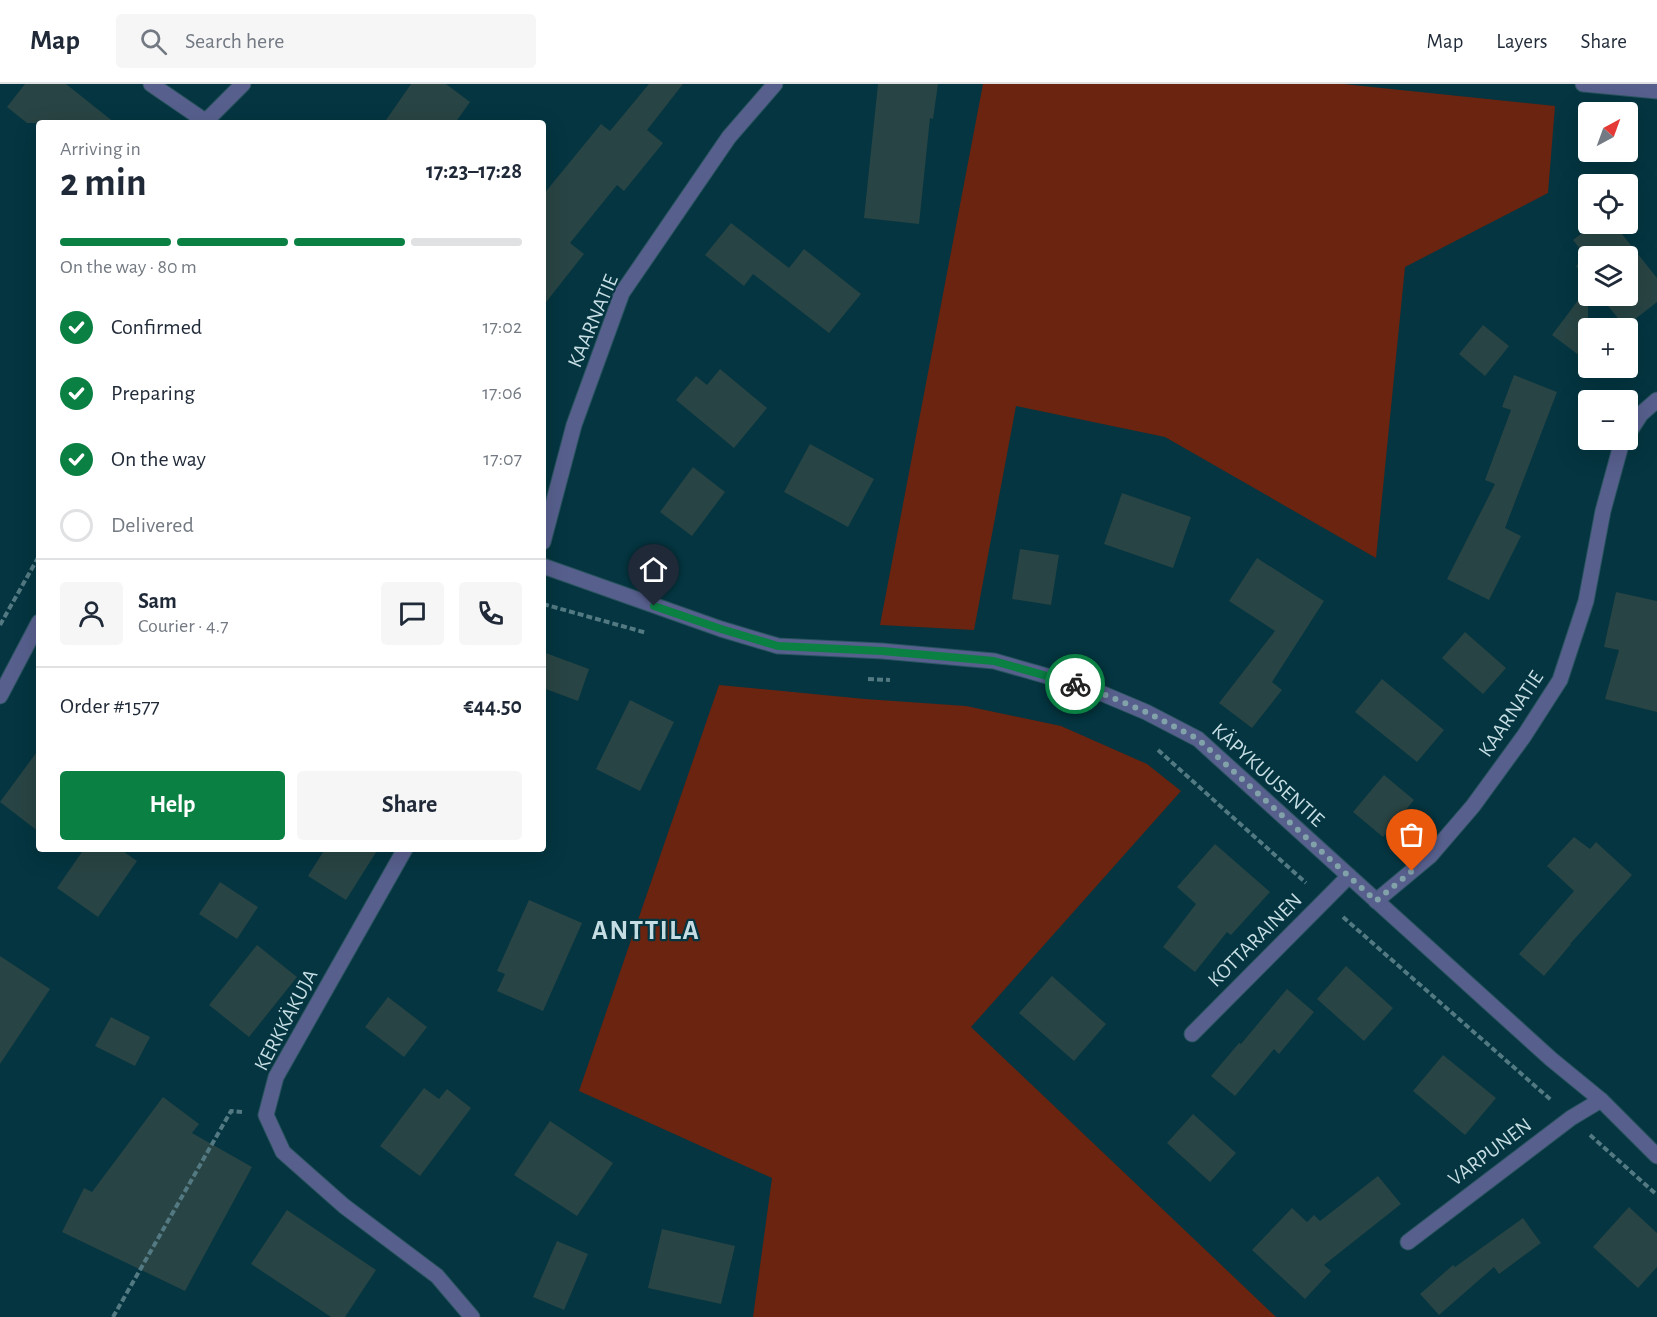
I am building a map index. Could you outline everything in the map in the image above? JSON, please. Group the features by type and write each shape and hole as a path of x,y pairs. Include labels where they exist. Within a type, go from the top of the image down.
{"street":[{"path":"150,84 202,120"},
{"path":"207,120 243,84"},
{"name":"KAARNATIE","path":"546,531 574,425 622,293 729,137 775,84"},
{"path":"1583,84 1657,91"},
{"path":"1638,419 1657,400"},
{"name":"KAARNATIE","path":"1376,901 1430,856 1473,806 1524,736 1560,680 1586,601 1602,511 1619,450"},
{"name":"KÄPYKUUSENTIE","path":"546,567 721,629 778,646 882,651 994,661 1089,688 1146,712 1198,739 1551,1059 1601,1100 1656,1154"},
{"path":"0,696 36,628"},
{"name":"KERKKÄKUJA","path":"266,1115 276,1077 403,852"},
{"name":"KOTTARAINEN","path":"1192,1035 1349,876"},
{"name":"VARPUNEN","path":"1408,1242 1571,1118 1601,1100"},
{"path":"266,1115 283,1152 344,1206 437,1276 472,1317"}],"path":[{"path":"0,625 36,561"},
{"path":"546,605 657,636"},
{"path":"866,679 901,681"},
{"path":"1150,746 1160,751 1324,900 1656,1192"},
{"path":"114,1317 231,1111 266,1115"}],"shaded area":[{"path":"983,84 1343,84 1555,106 1548,193 1405,267 1376,558 1165,437 1016,406 974,630 880,625"},
{"path":"719,685 966,706 1061,726 1147,764 1181,791 971,1027 1276,1317 753,1317 772,1178 579,1091"}],"building":[{"path":"25,84 66,84 111,120 36,120 36,123 27,123 7,107"},
{"path":"411,84 446,84 470,102 457,120 386,120"},
{"path":"649,84 683,84 647,130 663,143 624,191 617,185 570,243 584,254 546,302 546,191 601,124 610,131"},
{"path":"878,84 938,84 933,119 930,118 919,224 864,218"},
{"path":"731,223 789,268 804,249 861,294 829,333 753,274 744,286 705,255"},
{"path":"1581,234 1622,234 1632,246 1578,246 1573,240"},
{"path":"1638,254 1657,278 1657,302 1637,318 1618,318 1608,306 1638,306"},
{"path":"1578,300 1578,306 1588,306 1588,318 1578,318 1578,354 1552,335"},
{"path":"1483,325 1509,346 1485,376 1459,354"},
{"path":"720,369 767,408 734,448 676,400 696,376 707,385"},
{"path":"1514,375 1557,392 1505,528 1521,536 1489,600 1447,579 1495,484 1485,480 1511,410 1502,407"},
{"path":"810,444 874,479 848,527 784,492"},
{"path":"693,467 725,492 692,536 660,512"},
{"path":"1122,493 1191,517 1173,568 1104,544"},
{"path":"1020,549 1059,555 1051,605 1012,599"},
{"path":"1257,558 1324,601 1272,682 1282,690 1252,728 1219,703 1275,631 1229,601"},
{"path":"1616,592 1657,601 1657,712 1605,699 1619,650 1604,647"},
{"path":"1465,632 1506,668 1483,694 1442,658"},
{"path":"546,653 589,669 578,701 546,689"},
{"path":"1382,679 1444,730 1417,762 1355,712"},
{"path":"630,700 674,722 640,791 596,769"},
{"path":"36,753 36,830 0,802"},
{"path":"1384,775 1414,800 1383,837 1353,812"},
{"path":"1574,837 1590,849 1596,842 1632,875 1544,976 1519,954 1574,891 1547,866"},
{"path":"1215,844 1270,892 1231,935 1227,932 1195,972 1163,947 1196,904 1177,887"},
{"path":"82,852 124,852 137,861 98,917 57,888"},
{"path":"323,852 376,852 346,900 308,876"},
{"path":"220,882 258,907 237,939 199,914"},
{"path":"529,900 582,923 543,1011 497,991 505,974 497,971"},
{"path":"257,945 297,977 249,1037 209,1005"},
{"path":"0,956 50,989 0,1064"},
{"path":"1346,966 1393,1008 1364,1041 1317,999"},
{"path":"1052,976 1106,1024 1074,1061 1019,1013"},
{"path":"1287,989 1314,1012 1279,1054 1274,1049 1235,1096 1211,1076"},
{"path":"388,997 427,1027 404,1057 365,1027"},
{"path":"111,1017 150,1037 135,1066 95,1046"},
{"path":"1443,1055 1496,1098 1465,1135 1413,1091"},
{"path":"424,1088 439,1099 447,1089 471,1108 420,1176 380,1146"},
{"path":"163,1097 199,1124 192,1133 252,1167 185,1291 62,1232 84,1188 92,1192"},
{"path":"1193,1114 1236,1153 1210,1182 1167,1143"},
{"path":"550,1121 613,1163 577,1216 514,1175"},
{"path":"1378,1176 1401,1204 1324,1265 1331,1271 1305,1299 1252,1250 1292,1208 1307,1222 1314,1215 1320,1221"},
{"path":"1629,1207 1657,1233 1657,1267 1638,1288 1593,1247"},
{"path":"287,1210 376,1270 345,1317 331,1317 251,1264"},
{"path":"1523,1218 1541,1243 1499,1274 1494,1267 1439,1315 1420,1294 1453,1265 1455,1267"},
{"path":"662,1229 735,1246 721,1304 648,1288"},
{"path":"557,1241 588,1254 564,1310 533,1297"}],"way so far":[{"path":"1075,684 1146,712 1198,739 1376,901 1412,871"}],"district":[{"name":"ANTTILA","path":"646,930"}],"route":[{"path":"654,606 778,646 882,651 994,661 1075,684"}]}
